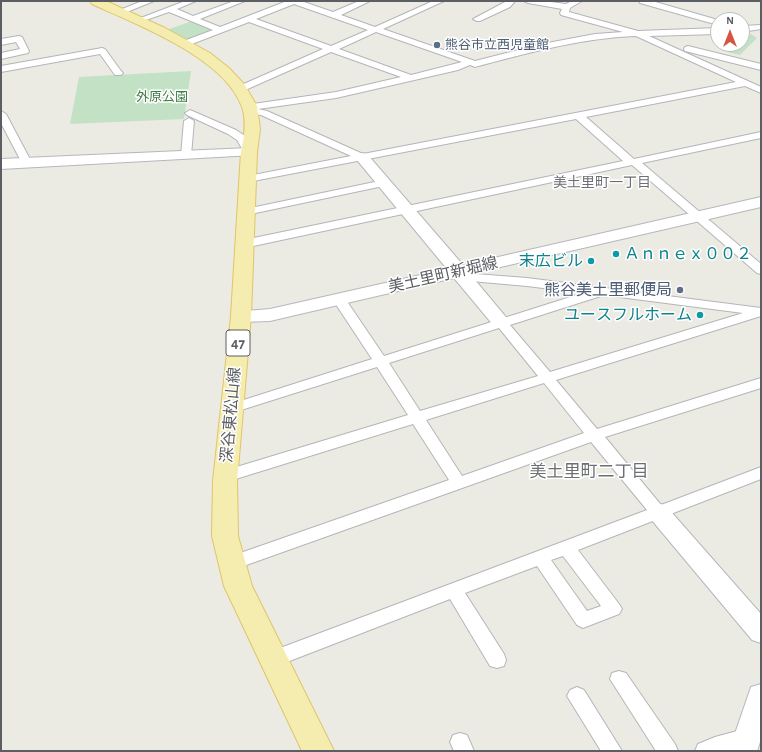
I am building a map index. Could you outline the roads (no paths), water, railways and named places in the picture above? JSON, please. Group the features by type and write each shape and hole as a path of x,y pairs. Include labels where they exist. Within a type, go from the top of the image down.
{"main road":[{"path":"110,7 184,44 217,64 227,73 247,102"},
{"name":"深谷東松山線","path":"247,102 253,133 248,178 241,316 226,476 224,514 225,536 238,586 318,751"}],"street":[{"path":"110,7 150,1"},
{"path":"110,7 169,9 192,1"},
{"path":"192,19 241,1"},
{"path":"184,44 293,1 475,64 569,42 638,34 710,31"},
{"path":"333,15 366,1"},
{"path":"247,102 332,49 440,1"},
{"path":"477,18 507,5 511,1"},
{"path":"528,1 567,7"},
{"path":"578,1 567,7 564,13 638,34 656,42 761,67"},
{"path":"644,1 710,21"},
{"path":"169,9 220,30"},
{"path":"249,19 411,78"},
{"path":"750,28 761,27"},
{"path":"1,42 19,39 25,51 1,56"},
{"path":"671,46 761,90"},
{"path":"1,69 102,51 118,73"},
{"path":"247,102 317,98 458,67 470,62"},
{"path":"248,178 746,83"},
{"path":"247,102 264,113 362,157 406,211 548,377 658,512 761,632"},
{"path":"578,115 761,270"},
{"path":"186,155 190,117 232,132 241,138 250,152"},
{"path":"3,120 27,163"},
{"path":"244,244 757,136 761,144"},
{"path":"1,164 250,152"},
{"path":"246,212 384,183"},
{"name":"美土里町新堀線","path":"241,316 270,315 461,274 761,202"},
{"path":"461,274 761,312"},
{"path":"233,408 381,362 501,322 601,292"},
{"path":"339,300 459,483"},
{"path":"226,476 761,312"},
{"path":"232,563 594,435 761,383"},
{"path":"274,659 761,473"},
{"path":"540,557 583,620 613,609 566,547"},
{"path":"454,590 497,660"},
{"path":"619,679 668,751"},
{"path":"577,696 612,751"},
{"path":"705,751 715,746 746,744 761,696"}],"place":[{"name":"熊谷市立西児童館","path":"437,45"},
{"name":"Ａｎｎｅｘ００２","path":"616,254"},
{"name":"末広ビル","path":"591,261"},
{"name":"熊谷美土里郵便局","path":"680,290"},
{"name":"ユースフルホーム","path":"700,315"}],"district":[{"name":"美土里町一丁目","path":"602,183"},
{"name":"美土里町二丁目","path":"589,472"}],"park label":[{"name":"外原公園","path":"162,97"}]}
